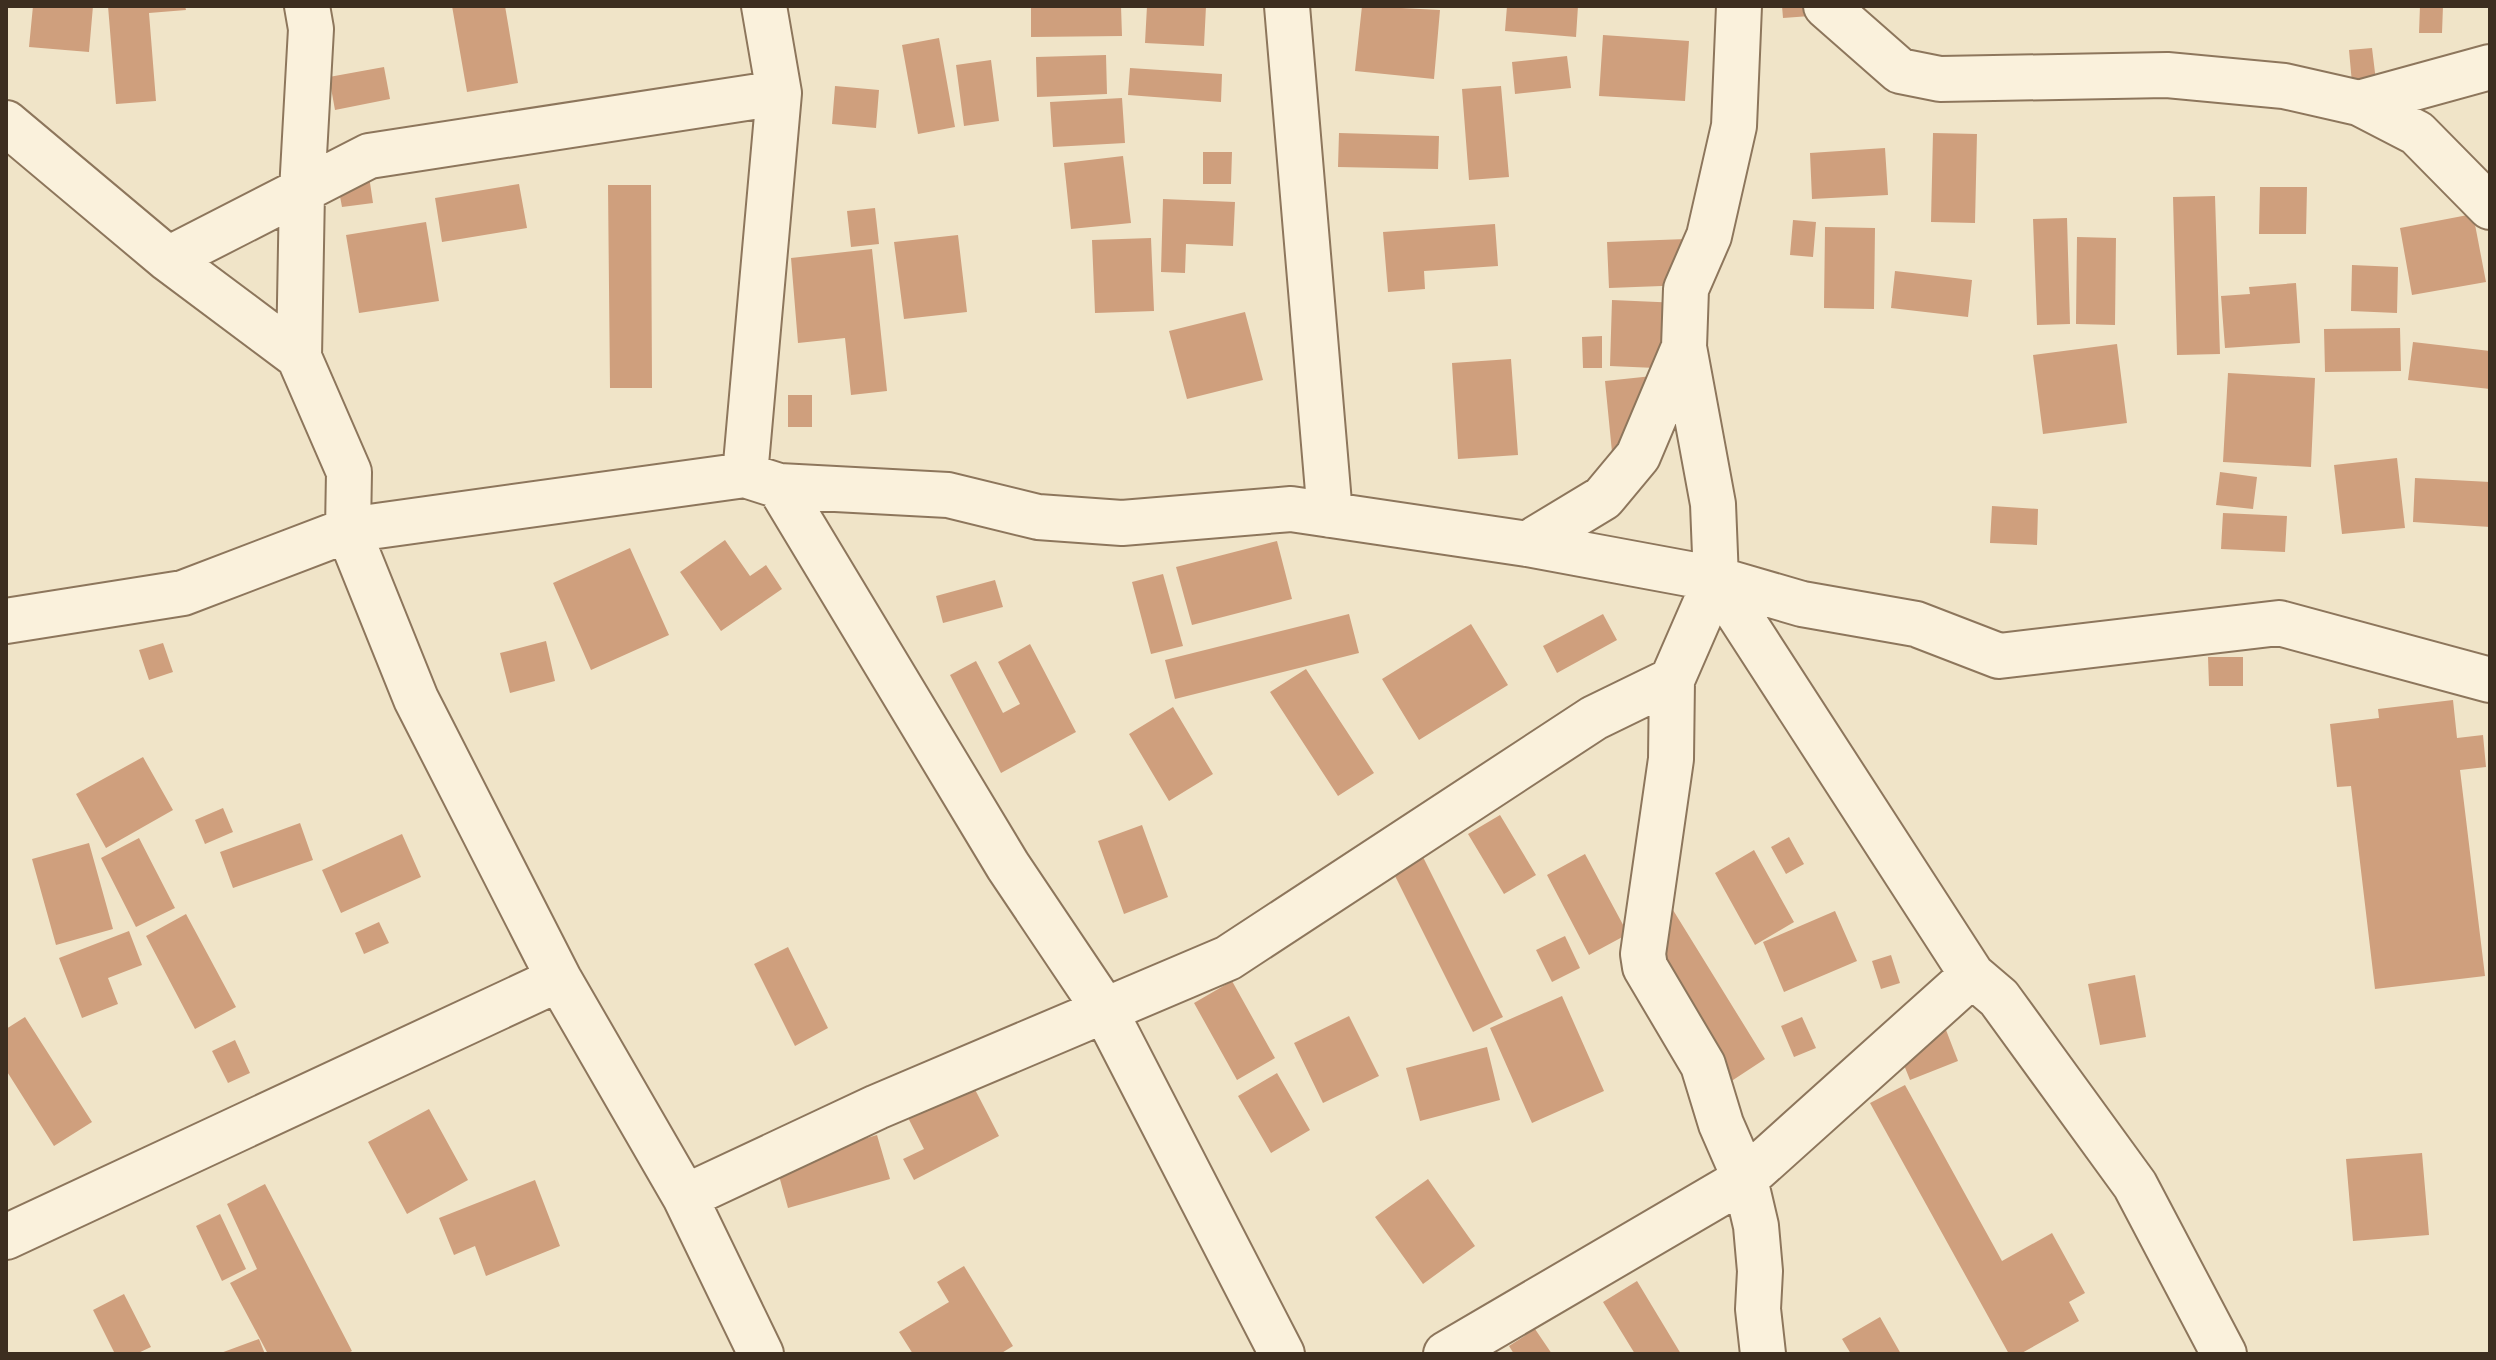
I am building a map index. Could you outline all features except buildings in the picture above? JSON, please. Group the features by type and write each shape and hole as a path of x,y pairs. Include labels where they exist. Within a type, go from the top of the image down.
{"street":[{"path":"307,6 311,29 302,191 299,357 349,472 348,530 416,699 559,979 685,1197 761,1354"},
{"path":"764,6 779,93 762,480 1008,866 1104,1009 1282,1354"},
{"path":"1287,6 1330,515"},
{"path":"1739,6 1734,126 1709,236 1686,289 1684,347 1713,504 1716,579 1694,637 1672,680 1671,759 1643,954 1645,967 1703,1065 1721,1124 1745,1179 1756,1226 1760,1271 1758,1309 1763,1354"},
{"path":"1826,6 1900,71 1940,79 2167,75 2284,86 2359,103 2417,133 2490,207"},
{"path":"2359,103 2490,67"},
{"path":"168,259 369,156 779,93"},
{"path":"6,123 168,259 299,357"},
{"path":"1527,544 1603,498 1638,456 1684,347"},
{"path":"6,621 183,593 348,530 762,480 948,495 1038,517 1122,523 1291,509 1527,544 1716,579 1802,604 1916,624 1999,656 2279,623 2490,680"},
{"path":"1716,579 1972,975 1999,998 2135,1185 2224,1354"},
{"path":"685,1197 877,1107 1228,958 1594,718 1672,680"},
{"path":"1446,1354 1745,1179 1972,975"},
{"path":"6,1237 559,979"}]}
